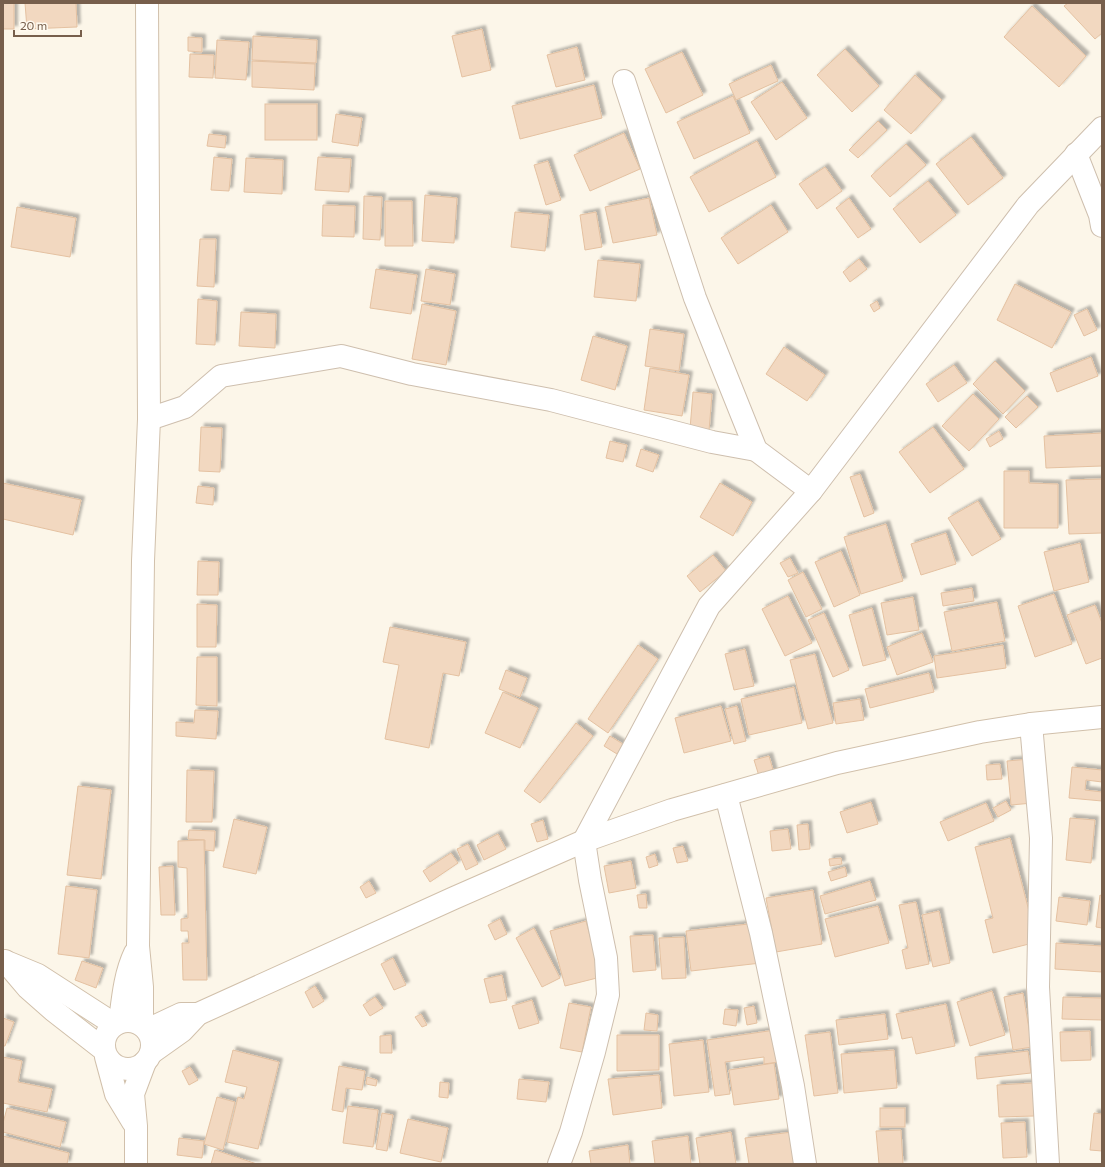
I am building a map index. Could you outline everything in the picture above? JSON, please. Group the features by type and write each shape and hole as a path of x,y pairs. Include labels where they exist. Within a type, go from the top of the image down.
{"street":[{"path":"136,1164 136,1126 133,1094 148,1057 152,1041 145,1027 138,946 143,561 149,419 148,3"},
{"path":"624,81 695,298 756,450"},
{"path":"559,1164 571,1132 594,1052 608,995 606,958 590,880 584,840 709,606 811,491 1028,205 1102,128"},
{"path":"1076,154 1100,215 1102,226"},
{"path":"149,419 185,407 221,376 341,356 412,374 551,400 712,442 756,450 811,491"},
{"path":"4,960 33,992 105,1053 114,1065 124,1069 135,1068 182,1032 198,1014 584,840 672,810 837,763 980,732 1031,724 1102,717"},
{"path":"1031,724 1041,838 1038,987 1048,1164"},
{"path":"726,795 761,933 793,1086 805,1164"},
{"path":"117,1023 125,982 138,946"},
{"path":"4,960 38,975 117,1023"},
{"path":"136,1126 116,1094 105,1053 105,1035 117,1023 132,1020 145,1027 181,1014 198,1014"}],"building":[{"path":"3,3 14,3 14,29 3,29"},
{"path":"25,3 76,3 77,27 27,29"},
{"path":"1068,3 1102,3 1102,33 1095,39 1064,6"},
{"path":"1032,6 1086,56 1059,87 1004,37"},
{"path":"482,29 491,70 462,77 452,36"},
{"path":"253,36 317,40 316,63 252,60"},
{"path":"188,37 202,38 202,52 188,51"},
{"path":"217,40 249,42 246,80 215,78"},
{"path":"577,47 585,80 556,87 547,55"},
{"path":"845,49 879,86 852,112 817,75"},
{"path":"682,52 703,95 666,113 645,69"},
{"path":"190,54 214,55 213,78 189,77"},
{"path":"252,61 315,64 314,90 252,87"},
{"path":"771,65 778,81 736,100 729,84"},
{"path":"915,75 942,100 911,134 884,110"},
{"path":"782,82 807,118 776,140 751,102"},
{"path":"594,85 602,118 520,139 512,106"},
{"path":"733,96 750,133 694,159 677,122"},
{"path":"265,104 317,104 317,140 265,140"},
{"path":"336,114 362,118 358,146 332,142"},
{"path":"878,121 887,130 858,158 849,150"},
{"path":"624,133 640,169 590,191 574,155"},
{"path":"209,134 226,136 225,148 207,146"},
{"path":"971,137 1003,178 968,205 936,164"},
{"path":"757,141 776,177 709,212 690,177"},
{"path":"906,144 926,165 890,197 871,176"},
{"path":"214,157 232,159 229,191 211,190"},
{"path":"318,157 351,159 349,192 315,190"},
{"path":"246,158 283,160 282,194 244,192"},
{"path":"548,161 561,200 546,205 534,165"},
{"path":"825,167 842,191 817,209 799,184"},
{"path":"928,181 956,215 920,243 893,209"},
{"path":"425,195 457,198 454,243 422,241"},
{"path":"364,196 382,197 380,240 363,239"},
{"path":"649,198 657,235 613,243 605,207"},
{"path":"849,198 871,229 858,238 836,208"},
{"path":"385,201 412,201 413,246 385,246"},
{"path":"323,205 355,206 354,237 322,236"},
{"path":"771,205 788,232 738,264 721,238"},
{"path":"17,207 76,218 70,257 11,247"},
{"path":"515,212 549,215 545,251 511,247"},
{"path":"596,212 602,247 585,250 580,215"},
{"path":"200,239 216,239 214,287 197,286"},
{"path":"859,259 867,269 850,282 843,272"},
{"path":"598,260 640,264 636,301 594,297"},
{"path":"376,269 417,275 411,314 370,308"},
{"path":"426,269 455,274 450,305 421,301"},
{"path":"1015,284 1071,312 1052,348 997,320"},
{"path":"198,299 217,301 215,345 196,344"},
{"path":"877,301 880,308 874,312 870,305"},
{"path":"422,304 456,311 446,365 412,359"},
{"path":"1087,309 1097,330 1084,336 1074,315"},
{"path":"241,312 276,314 275,348 239,346"},
{"path":"650,329 684,334 679,371 645,366"},
{"path":"593,336 627,346 615,390 581,380"},
{"path":"784,347 825,375 807,401 766,374"},
{"path":"1091,357 1098,376 1057,392 1050,373"},
{"path":"995,361 1025,391 1003,414 973,384"},
{"path":"954,365 967,383 938,402 926,384"},
{"path":"650,368 689,375 682,416 644,410"},
{"path":"693,392 712,394 709,431 690,429"},
{"path":"973,394 999,419 969,451 942,426"},
{"path":"1027,396 1038,407 1016,428 1005,417"},
{"path":"201,427 222,428 220,472 199,471"},
{"path":"933,427 964,469 930,493 899,452"},
{"path":"999,431 1003,439 990,447 986,439"},
{"path":"1102,433 1102,466 1046,468 1044,436"},
{"path":"610,441 627,445 623,462 606,458"},
{"path":"641,449 659,455 653,472 636,466"},
{"path":"1004,471 1029,471 1029,483 1058,484 1058,528 1004,528"},
{"path":"860,474 874,513 864,517 850,477"},
{"path":"1102,479 1102,533 1069,534 1066,480"},
{"path":"3,483 81,500 73,535 3,519"},
{"path":"720,483 752,502 733,536 700,517"},
{"path":"198,486 214,488 213,505 196,503"},
{"path":"978,501 1001,539 972,556 948,518"},
{"path":"886,524 903,581 861,594 844,537"},
{"path":"946,533 956,564 921,575 911,544"},
{"path":"1080,543 1089,582 1054,591 1044,552"},
{"path":"841,551 860,595 834,607 815,562"},
{"path":"713,555 726,571 700,592 687,576"},
{"path":"790,558 798,573 788,577 780,563"},
{"path":"198,561 219,562 218,595 197,595"},
{"path":"803,572 822,609 806,617 788,580"},
{"path":"972,588 974,601 943,606 941,593"},
{"path":"1054,594 1072,644 1035,657 1018,606"},
{"path":"788,596 812,643 785,656 762,609"},
{"path":"913,597 919,630 887,635 881,603"},
{"path":"997,602 1005,641 952,651 944,612"},
{"path":"197,604 217,605 216,647 197,647"},
{"path":"1095,605 1102,623 1102,658 1086,664 1067,615"},
{"path":"872,608 886,660 863,666 849,615"},
{"path":"824,613 849,670 833,677 808,620"},
{"path":"390,627 466,642 459,676 443,673 429,748 385,739 399,665 383,662"},
{"path":"922,633 933,662 897,675 887,647"},
{"path":"638,645 658,659 608,733 588,719"},
{"path":"1003,645 1006,668 937,678 934,656"},
{"path":"745,649 754,686 734,690 725,654"},
{"path":"815,654 833,723 808,729 790,660"},
{"path":"197,657 217,657 217,706 196,705"},
{"path":"506,670 527,678 520,697 499,689"},
{"path":"929,673 934,692 870,708 865,689"},
{"path":"794,687 802,723 749,735 741,699"},
{"path":"503,692 538,708 520,748 485,733"},
{"path":"860,699 864,720 836,724 833,703"},
{"path":"721,706 731,741 684,753 675,718"},
{"path":"737,706 746,741 734,744 725,709"},
{"path":"195,710 218,711 216,739 176,736 176,722 194,723"},
{"path":"576,723 593,736 540,803 524,791"},
{"path":"610,736 623,744 617,754 604,746"},
{"path":"769,756 774,773 759,776 754,760"},
{"path":"1030,759 1033,803 1011,805 1007,761"},
{"path":"1000,764 1002,779 987,780 986,765"},
{"path":"1072,767 1102,770 1102,782 1086,780 1085,790 1102,792 1102,801 1069,798"},
{"path":"187,770 214,771 212,822 186,822"},
{"path":"78,786 111,790 101,879 67,875"},
{"path":"1006,801 1011,810 998,817 993,808"},
{"path":"871,802 878,824 847,833 840,812"},
{"path":"986,803 994,821 948,841 940,822"},
{"path":"1070,818 1095,820 1091,863 1066,860"},
{"path":"234,819 267,827 256,874 223,867"},
{"path":"543,820 548,839 537,842 531,824"},
{"path":"808,824 810,849 799,850 797,825"},
{"path":"788,829 791,849 772,851 770,831"},
{"path":"189,830 215,831 214,851 205,850 205,840 188,839"},
{"path":"498,834 506,849 484,860 477,845"},
{"path":"1010,838 1037,942 993,953 985,920 993,918 975,847"},
{"path":"204,840 207,980 183,980 182,943 189,943 188,931 181,931 181,919 188,918 187,868 178,867 178,841"},
{"path":"468,844 478,864 466,870 457,849"},
{"path":"683,846 688,861 677,863 673,848"},
{"path":"451,853 458,863 430,882 423,871"},
{"path":"655,854 658,865 649,868 646,857"},
{"path":"841,858 842,864 830,866 829,859"},
{"path":"631,861 636,888 609,893 604,866"},
{"path":"173,866 175,915 161,915 159,867"},
{"path":"845,867 847,876 831,881 828,872"},
{"path":"369,881 376,893 366,898 360,887"},
{"path":"870,881 876,900 825,914 820,896"},
{"path":"66,886 97,890 89,958 58,954"},
{"path":"813,890 822,944 776,952 766,898"},
{"path":"646,894 647,908 639,908 637,895"},
{"path":"1100,895 1102,896 1102,928 1096,927"},
{"path":"1059,897 1090,901 1087,925 1056,921"},
{"path":"916,902 929,964 906,969 902,950 908,948 899,905"},
{"path":"878,906 889,943 835,957 825,919"},
{"path":"939,911 950,963 933,967 922,915"},
{"path":"500,919 507,934 495,940 488,925"},
{"path":"586,921 601,977 565,986 550,931"},
{"path":"757,923 761,963 691,971 686,931"},
{"path":"534,928 560,978 542,987 516,938"},
{"path":"653,935 656,970 633,972 630,936"},
{"path":"684,937 686,978 662,979 659,938"},
{"path":"1056,943 1102,946 1102,972 1055,969"},
{"path":"393,958 406,985 394,990 381,964"},
{"path":"82,961 103,968 96,988 75,980"},
{"path":"502,975 507,1000 490,1003 484,979"},
{"path":"315,986 324,1001 313,1008 305,992"},
{"path":"992,991 1005,1035 970,1046 957,1002"},
{"path":"1023,993 1032,1047 1013,1050 1004,997"},
{"path":"375,997 383,1008 370,1016 363,1005"},
{"path":"1063,997 1102,998 1102,1020 1062,1019"},
{"path":"532,1000 539,1023 519,1029 512,1006"},
{"path":"569,1003 591,1007 582,1052 560,1048"},
{"path":"946,1004 955,1046 916,1054 912,1037 902,1039 896,1014"},
{"path":"754,1006 757,1023 747,1025 744,1008"},
{"path":"725,1009 738,1010 736,1026 723,1024"},
{"path":"646,1013 658,1015 657,1031 644,1030"},
{"path":"421,1014 427,1025 422,1027 415,1017"},
{"path":"885,1014 888,1039 839,1045 836,1020"},
{"path":"3,1018 14,1022 5,1046 3,1046"},
{"path":"775,1030 779,1062 764,1064 764,1057 725,1062 730,1094 715,1096 707,1040"},
{"path":"1090,1031 1091,1060 1061,1061 1060,1032"},
{"path":"830,1032 838,1093 814,1096 805,1035"},
{"path":"391,1035 392,1053 380,1053 380,1036"},
{"path":"617,1035 659,1035 659,1070 617,1071"},
{"path":"703,1040 709,1092 674,1096 669,1044"},
{"path":"233,1050 279,1062 258,1149 227,1142 238,1097 244,1099 247,1087 225,1082"},
{"path":"894,1050 897,1088 844,1093 841,1054"},
{"path":"1028,1051 1031,1073 977,1079 975,1057"},
{"path":"3,1057 22,1061 18,1082 52,1089 47,1112 3,1103"},
{"path":"774,1063 779,1099 734,1105 729,1070"},
{"path":"339,1066 365,1071 362,1090 346,1088 343,1112 332,1110"},
{"path":"190,1067 198,1080 189,1085 182,1071"},
{"path":"659,1075 662,1108 613,1115 608,1079"},
{"path":"367,1077 377,1080 376,1086 366,1084"},
{"path":"519,1079 549,1082 546,1102 517,1099"},
{"path":"440,1082 449,1083 448,1098 439,1097"},
{"path":"1033,1083 1034,1116 999,1117 997,1085"},
{"path":"217,1097 235,1102 223,1150 204,1144"},
{"path":"348,1106 378,1110 373,1147 343,1143"},
{"path":"7,1108 66,1122 60,1147 3,1132 3,1123"},
{"path":"880,1108 905,1108 905,1127 880,1127"},
{"path":"382,1113 393,1115 387,1151 376,1149"},
{"path":"1094,1113 1102,1114 1102,1151 1090,1150"},
{"path":"408,1119 448,1128 441,1162 400,1153"},
{"path":"1025,1122 1027,1157 1003,1158 1001,1123"},
{"path":"901,1130 903,1164 879,1164 876,1131"},
{"path":"731,1132 736,1164 700,1164 696,1138"},
{"path":"792,1132 796,1164 749,1164 745,1138"},
{"path":"3,1136 69,1153 67,1164 3,1164"},
{"path":"688,1136 691,1164 655,1164 652,1141"},
{"path":"179,1138 204,1141 202,1158 177,1155"},
{"path":"628,1145 630,1164 591,1164 589,1151"},
{"path":"215,1150 257,1164 211,1164"}]}
